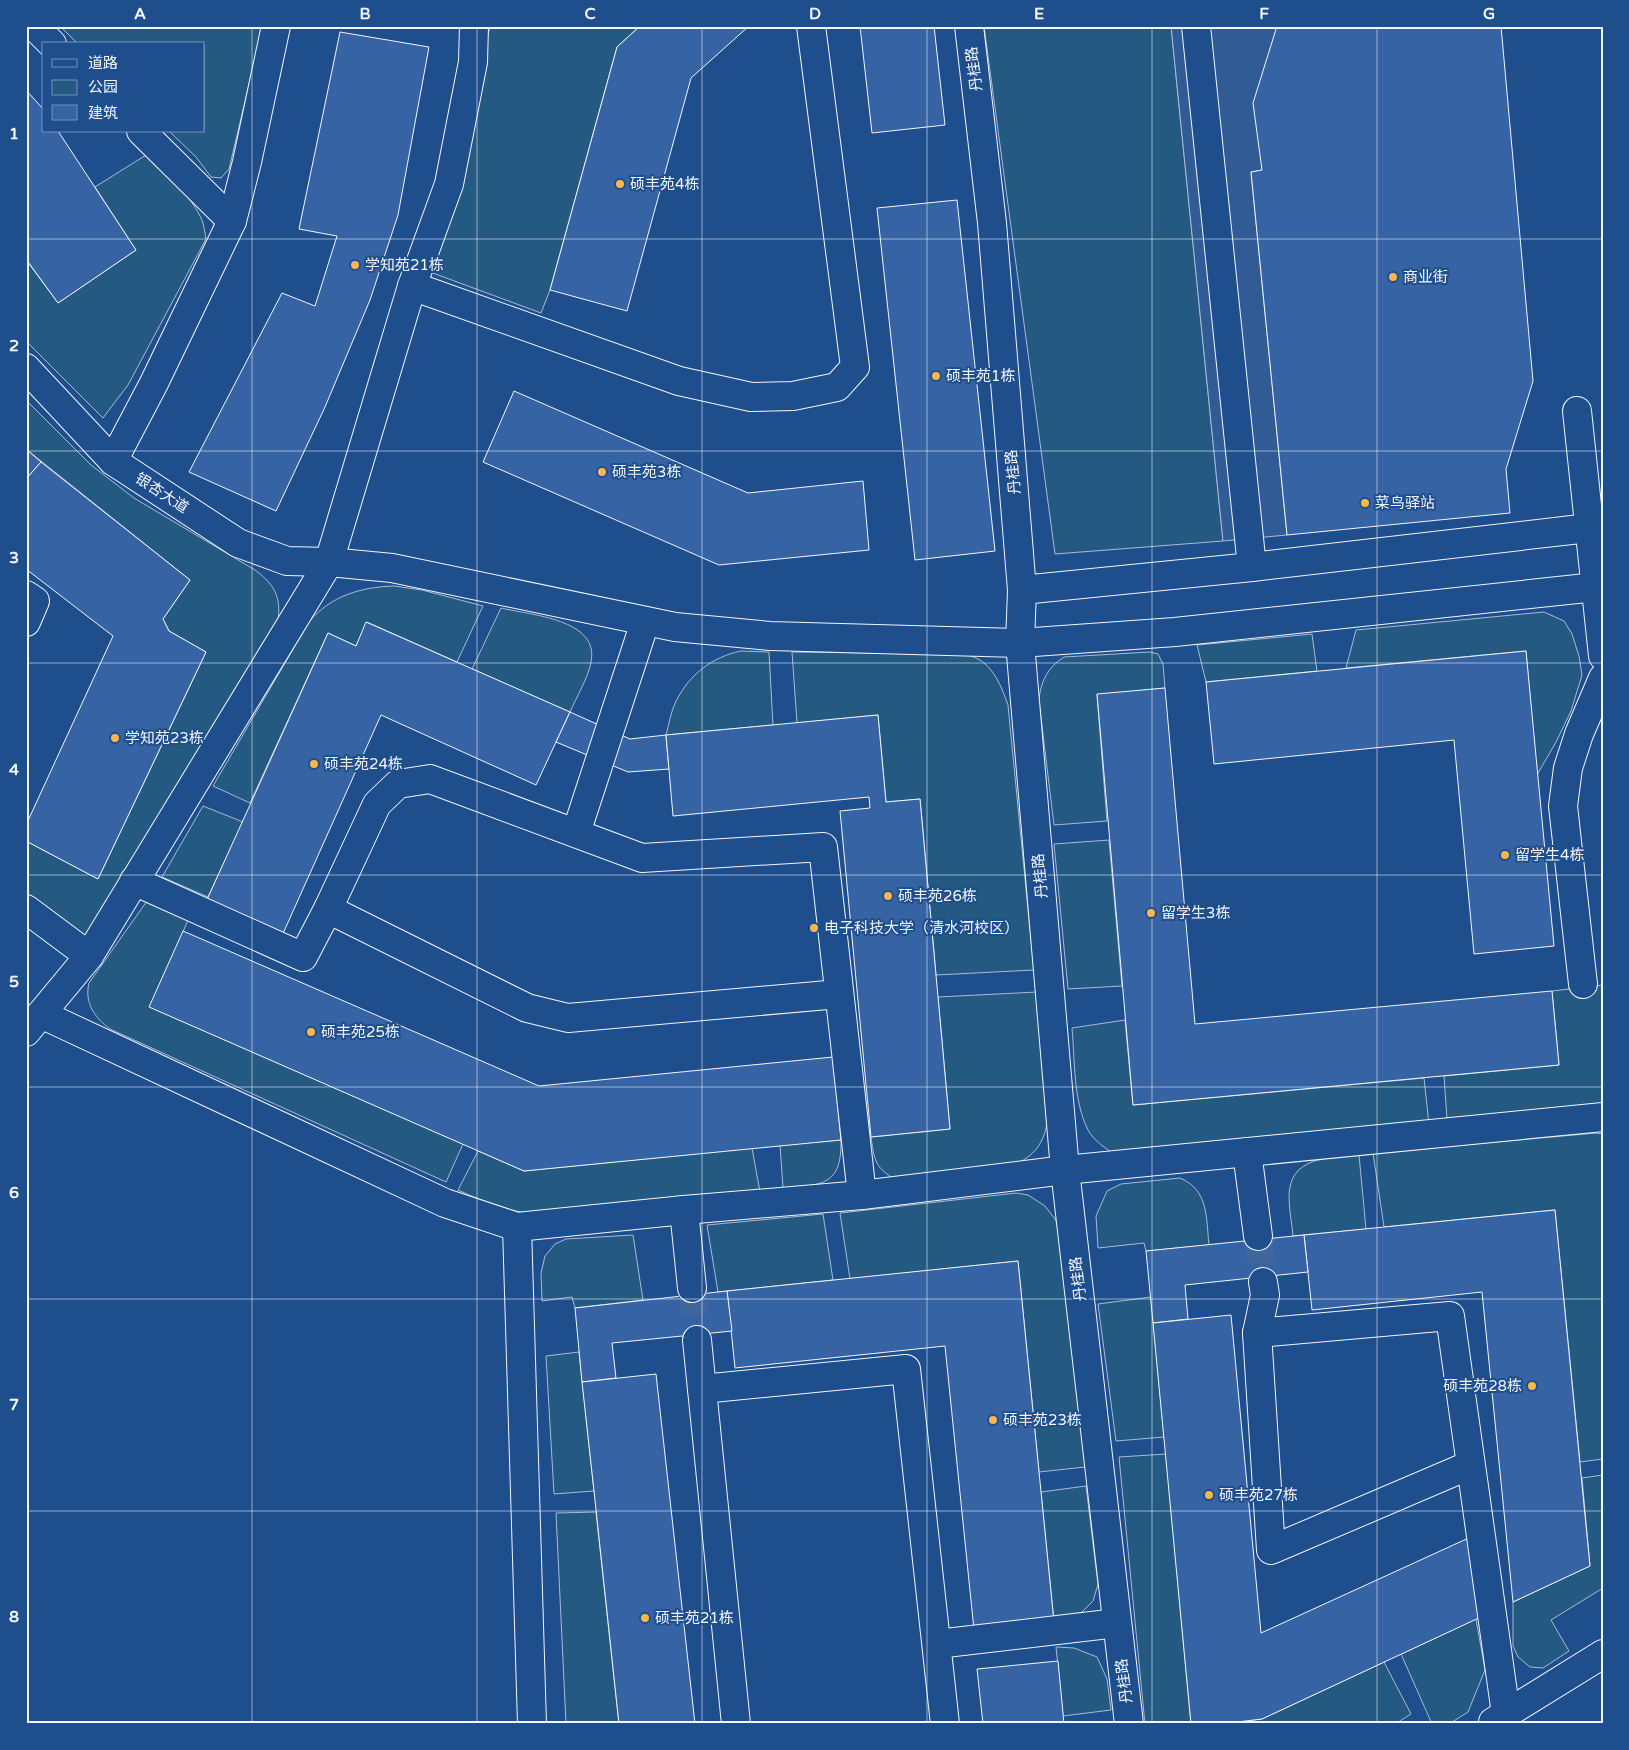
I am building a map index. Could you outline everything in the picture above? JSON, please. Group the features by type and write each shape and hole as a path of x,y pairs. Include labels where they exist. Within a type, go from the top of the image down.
{"street":[{"path":"34,26 50,42"},
{"path":"113,460 154,383 232,221 247,162 276,26"},
{"path":"474,26 473,62 449,184 412,286 329,562 89,956 34,1023 445,1203 517,1227 684,1210 862,1195 1065,1170 1603,1117"},
{"path":"412,286 678,381 751,397 793,396 837,387 855,367 811,26"},
{"name":"丹桂路","path":"968,26 992,223 1022,590 1020,643 1065,1170 1129,1724"},
{"path":"1196,26 1252,567"},
{"path":"142,132 232,221"},
{"name":"银杏大道","path":"26,368 113,460 238,543 287,561 329,562 392,568 675,627 770,636 1020,643 1175,632 1596,587"},
{"path":"1577,410 1602,650"},
{"path":"1022,590 1252,567 1589,528"},
{"path":"26,595 35,601 26,622"},
{"path":"576,833 645,622"},
{"path":"1583,984 1563,806 1568,768 1579,734 1603,678"},
{"path":"134,880 303,957 328,909 377,804 398,784 430,779 642,858 823,847 862,1195"},
{"path":"26,909 89,956"},
{"path":"328,909 527,1008 568,1018 839,994"},
{"path":"1247,1152 1258,1236"},
{"path":"684,1210 692,1288"},
{"path":"517,1227 532,1724"},
{"path":"1263,1282 1265,1295 1257,1333 1271,1550 1470,1465"},
{"path":"1257,1333 1450,1316 1470,1465 1498,1719 1603,1654"},
{"path":"697,1340 736,1724"},
{"path":"702,1389 906,1369 945,1724"},
{"path":"937,1644 1117,1623"}],"green space":[{"path":"60,26 263,26 229,169 221,178 211,177 196,157 170,132 205,132 205,42 76,42"},
{"path":"490,26 640,26 617,47 550,290 541,313 430,272 456,179"},
{"path":"984,26 1171,26 1223,541 1055,554"},
{"path":"146,155 177,185 191,202 202,220 206,239 128,385 103,418 26,341 26,260 58,303 136,250 95,187"},
{"path":"26,400 91,465 134,498 255,570 273,588 279,609 277,627 85,944 26,899 26,841 98,879 206,652 169,631 163,619 190,580 26,449"},
{"path":"394,586 422,590 483,606 457,662 367,622 356,646 328,633 250,803 213,786 309,622 317,613 336,599 358,591"},
{"path":"501,608 560,622 574,628 585,636 591,648 590,668 570,712 472,669"},
{"path":"1544,612 1564,621 1572,634 1579,656 1582,675 1571,711 1537,775 1526,651 1346,668 1356,630"},
{"path":"1312,634 1317,671 1206,682 1197,645"},
{"path":"741,651 769,652 773,725 666,735 674,705 695,675 711,662"},
{"path":"792,652 956,654 976,658 988,666 1000,685 1008,705 1034,970 936,975 920,799 886,802 878,715 797,723"},
{"path":"1150,652 1158,654 1163,664 1165,688 1097,695 1107,821 1054,825 1039,701 1043,681 1049,670 1064,657"},
{"path":"203,806 243,822 208,897 162,877"},
{"path":"1109,840 1122,986 1068,989 1054,844"},
{"path":"147,901 189,918 150,1007 463,1144 446,1182 110,1029 105,1025 95,1015 89,1003 89,983"},
{"path":"1603,985 1603,1103 1447,1119 1444,1076 1559,1065 1552,991"},
{"path":"1037,992 1047,1076 1048,1107 1044,1136 1037,1148 1027,1158 1012,1165 893,1178 882,1170 876,1161 871,1137 950,1129 938,997"},
{"path":"1125,1020 1133,1105 1424,1078 1429,1124 1114,1154 1093,1137 1083,1118 1077,1093 1072,1028"},
{"path":"1596,1133 1603,1134 1603,1459 1580,1462 1555,1210 1384,1227 1373,1153"},
{"path":"841,1140 838,1166 833,1175 827,1180 809,1186 783,1188 780,1145"},
{"path":"752,1148 760,1192 537,1215 497,1206 458,1190 478,1151 524,1171"},
{"path":"1359,1155 1366,1229 1293,1236 1289,1197 1291,1184 1296,1174 1303,1166 1312,1162 1335,1157"},
{"path":"1180,1178 1189,1183 1201,1197 1206,1215 1209,1245 1146,1251 1144,1243 1098,1248 1096,1216 1107,1191 1121,1184"},
{"path":"1016,1193 1028,1195 1045,1206 1062,1232 1066,1254 1085,1467 1039,1472 1018,1261 850,1279 840,1213"},
{"path":"823,1214 833,1280 718,1292 707,1225"},
{"path":"633,1235 643,1300 575,1308 572,1297 542,1301 541,1273 545,1256 555,1244 566,1239"},
{"path":"1151,1297 1164,1437 1116,1441 1098,1304"},
{"path":"579,1352 594,1491 554,1494 546,1356"},
{"path":"1166,1454 1191,1724 1145,1724 1119,1457"},
{"path":"1603,1475 1603,1588 1551,1620 1569,1651 1543,1668 1530,1667 1518,1657 1513,1646 1513,1602 1590,1566 1582,1478"},
{"path":"1086,1486 1098,1584 1093,1601 1082,1612 1054,1622 1041,1492"},
{"path":"596,1512 619,1724 566,1724 556,1513"},
{"path":"1476,1619 1485,1670 1468,1712 1449,1724 1432,1724 1401,1654"},
{"path":"1056,1647 1074,1648 1097,1657 1107,1679 1111,1710 1063,1716"},
{"path":"1384,1662 1411,1714 1395,1724 1221,1724 1262,1719"}],"shaded area":[{"path":"1171,26 1277,26 1262,170 1251,172 1287,535 1223,541"}],"building":[{"name":"硕丰苑4栋","path":"640,26 749,26 691,78 627,311 550,290 617,47"},
{"path":"860,26 934,26 945,125 872,133"},
{"name":"商业街","path":"1277,26 1501,26 1533,381 1506,469 1510,513 1287,535 1251,172 1262,170 1253,103"},
{"name":"学知苑21栋","path":"340,32 429,47 398,215 370,300 325,407 276,511 189,472 282,293 315,306 337,236 299,229"},
{"path":"26,90 42,108 42,132 59,132 136,250 58,303 26,259"},
{"name":"硕丰苑1栋","path":"957,200 995,551 915,560 877,208"},
{"name":"硕丰苑3栋","path":"514,391 748,493 863,481 869,550 719,565 483,462"},
{"path":"26,449 41,462 26,479"},
{"name":"学知苑23栋","path":"41,462 190,580 163,619 169,631 206,652 98,879 26,841 26,825 113,636 26,569 26,479"},
{"name":"硕丰苑24栋","path":"366,622 570,712 536,785 381,715 281,938 205,904 328,633 356,646"},
{"name":"留学生4栋","path":"1526,651 1554,946 1474,954 1454,740 1214,764 1206,682"},
{"name":"留学生3栋","path":"1165,688 1195,1024 1552,991 1559,1065 1133,1105 1097,694"},
{"path":"570,712 630,739 666,735 669,769 628,772 556,742"},
{"name":"硕丰苑26栋","path":"878,715 886,802 920,799 950,1129 871,1137 840,811 870,808 869,797 673,816 666,735"},
{"name":"硕丰苑25栋","path":"183,931 539,1086 833,1057 841,1140 524,1171 149,1007"},
{"name":"硕丰苑28栋","path":"1555,1210 1590,1566 1513,1602 1482,1292 1312,1310 1304,1235"},
{"path":"1304,1235 1308,1272 1185,1285 1188,1319 1153,1323 1146,1251"},
{"name":"硕丰苑23栋","path":"1018,1261 1054,1622 974,1630 945,1346 735,1368 727,1291"},
{"path":"727,1291 732,1331 612,1343 616,1378 582,1382 575,1308"},
{"name":"硕丰苑27栋","path":"1231,1315 1261,1633 1473,1536 1483,1616 1262,1719 1221,1724 1191,1724 1153,1323"},
{"name":"硕丰苑21栋","path":"656,1374 695,1724 619,1724 582,1382"},
{"path":"1058,1661 1064,1724 983,1724 977,1669"}],"tunnel":[{"path":"1258,1236 1263,1282"},
{"path":"692,1288 697,1340"}],"place":[{"name":"硕丰苑4栋","path":"620,184"},
{"name":"学知苑21栋","path":"355,265"},
{"name":"商业街","path":"1393,277"},
{"name":"硕丰苑1栋","path":"936,376"},
{"name":"硕丰苑3栋","path":"602,472"},
{"name":"菜鸟驿站","path":"1365,503"},
{"name":"学知苑23栋","path":"115,738"},
{"name":"硕丰苑24栋","path":"314,764"},
{"name":"留学生4栋","path":"1505,855"},
{"name":"硕丰苑26栋","path":"888,896"},
{"name":"留学生3栋","path":"1151,913"},
{"name":"电子科技大学（清水河校区）","path":"814,928"},
{"name":"硕丰苑25栋","path":"311,1032"},
{"name":"硕丰苑28栋","path":"1532,1386"},
{"name":"硕丰苑23栋","path":"993,1420"},
{"name":"硕丰苑27栋","path":"1209,1495"},
{"name":"硕丰苑21栋","path":"645,1618"}]}
